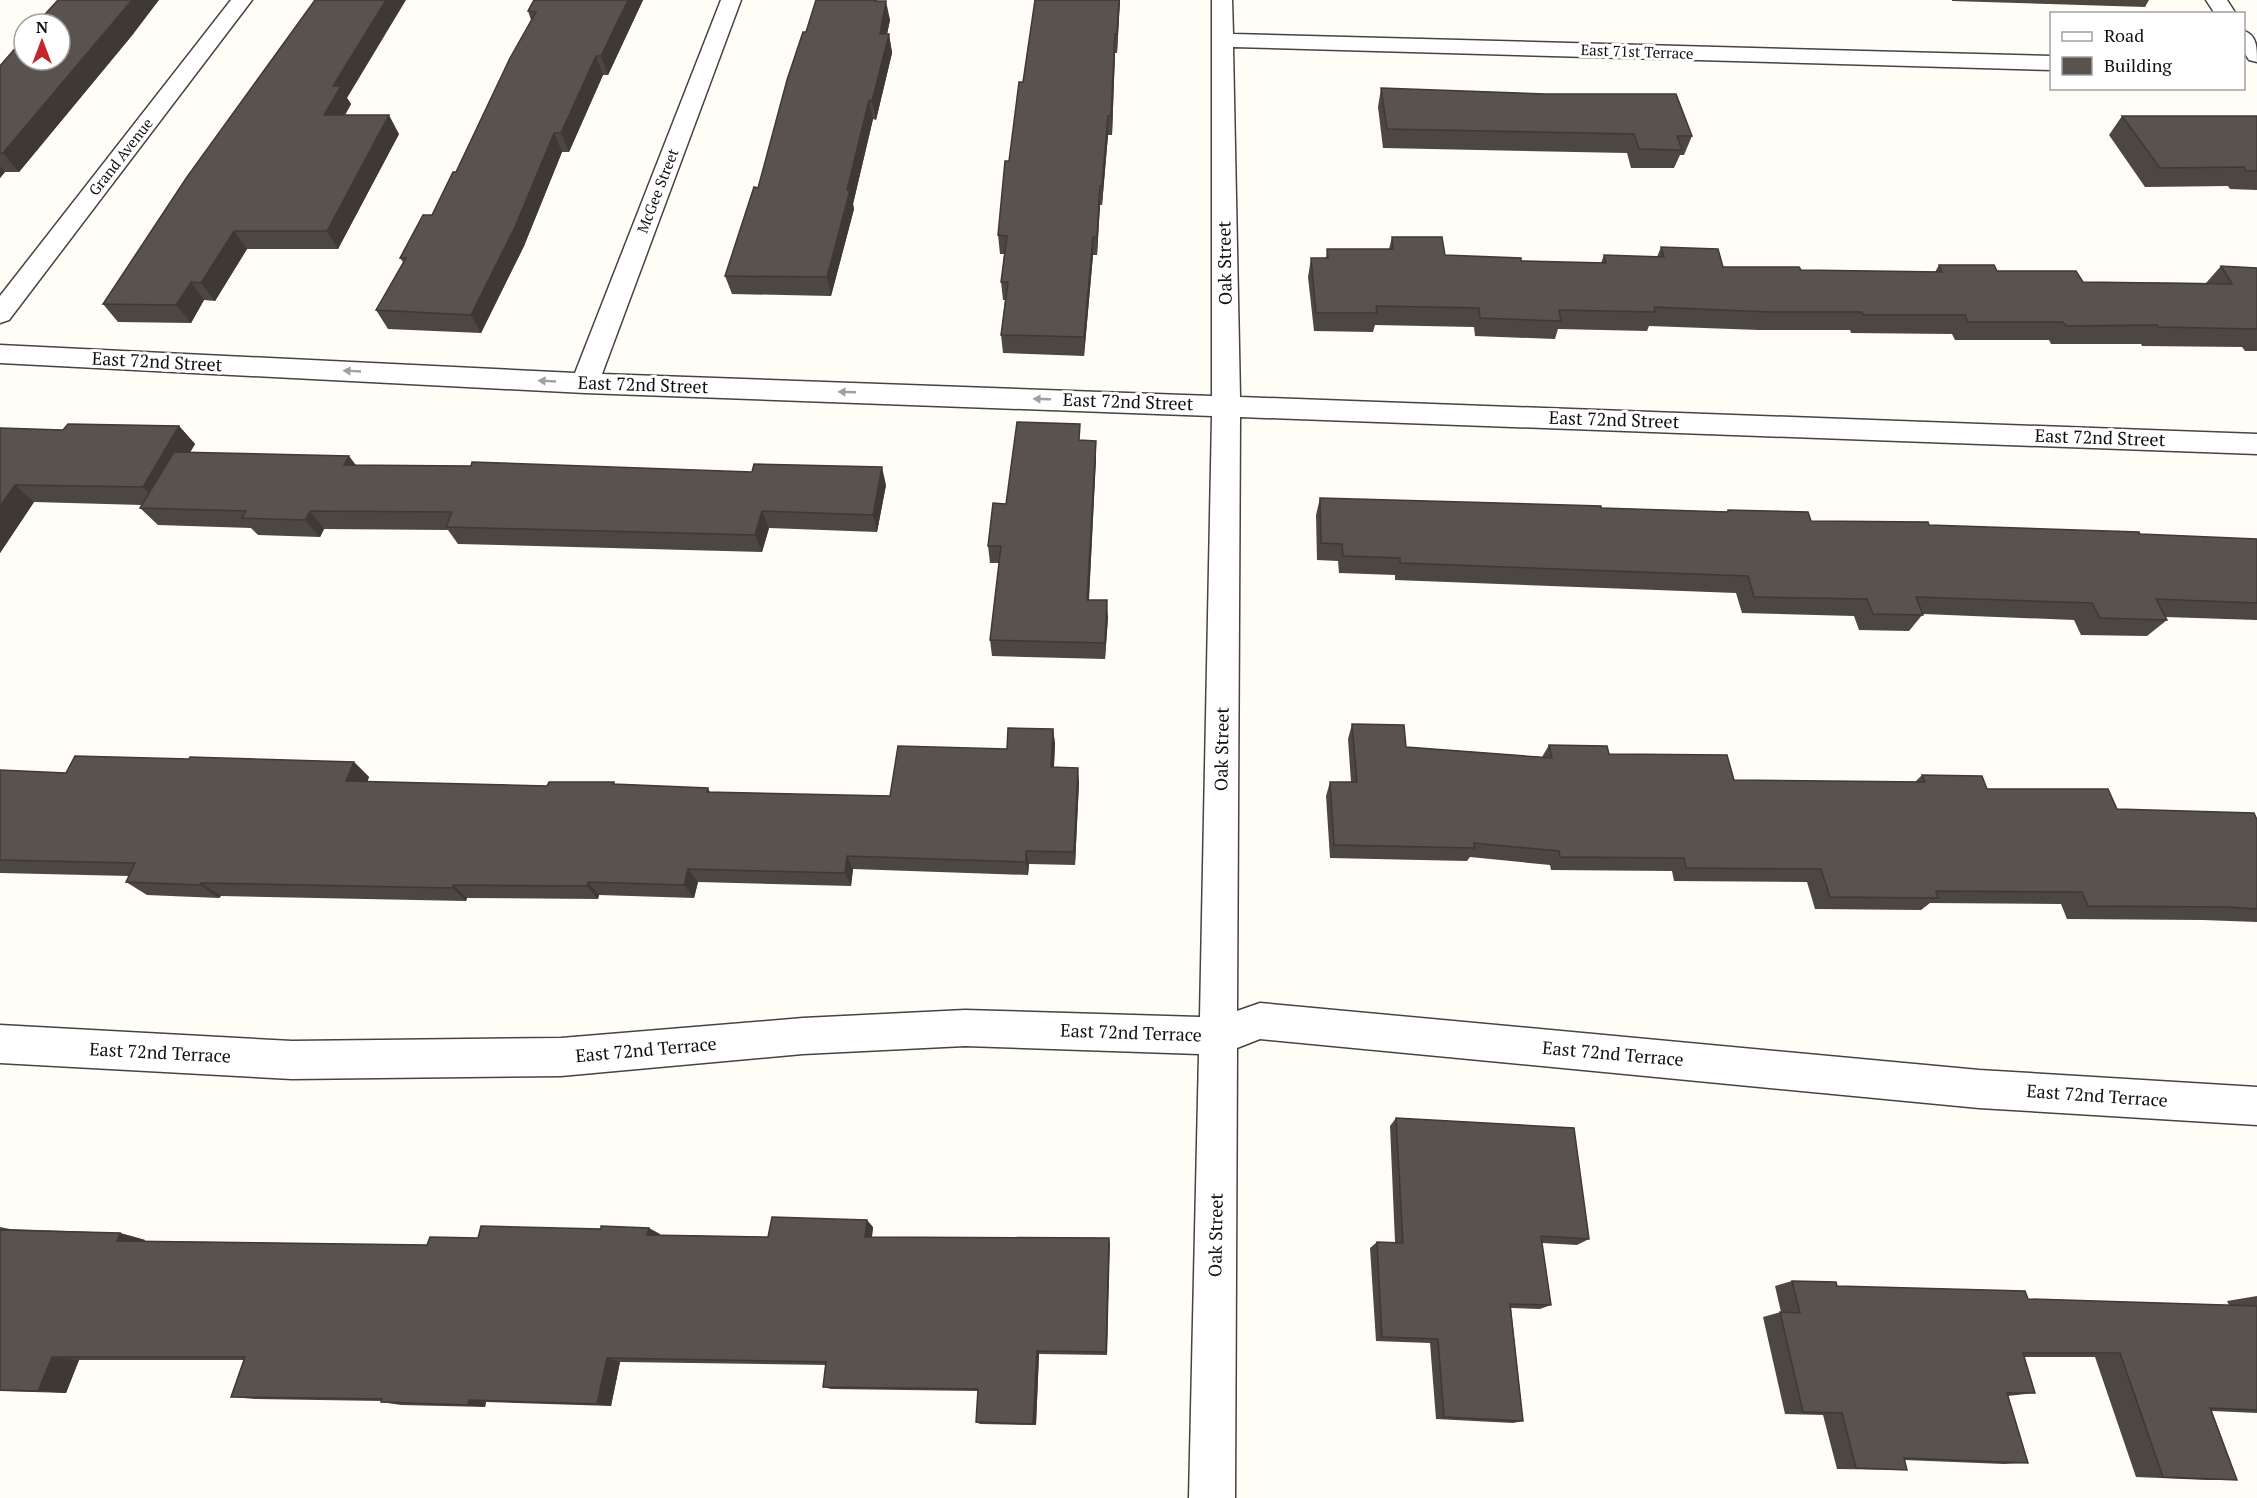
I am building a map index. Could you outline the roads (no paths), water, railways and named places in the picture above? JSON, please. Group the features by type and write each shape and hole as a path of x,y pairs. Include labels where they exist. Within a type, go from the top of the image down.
{"street":[{"name":"Grand Avenue","path":"0,314 242,0"},
{"name":"McGee Street","path":"585,382 731,0"},
{"name":"Oak Street","path":"1212,1498 1226,406 1222,0"},
{"path":"2245,38 2257,55"},
{"name":"East 71st Terrace","path":"1223,40 2050,63"},
{"name":"East 72nd Street","path":"0,354 585,382 2257,444"},
{"name":"East 72nd Terrace","path":"0,1044 292,1060 561,1057 803,1036 966,1028 1218,1036 1260,1021 1979,1089 2257,1106"}]}
